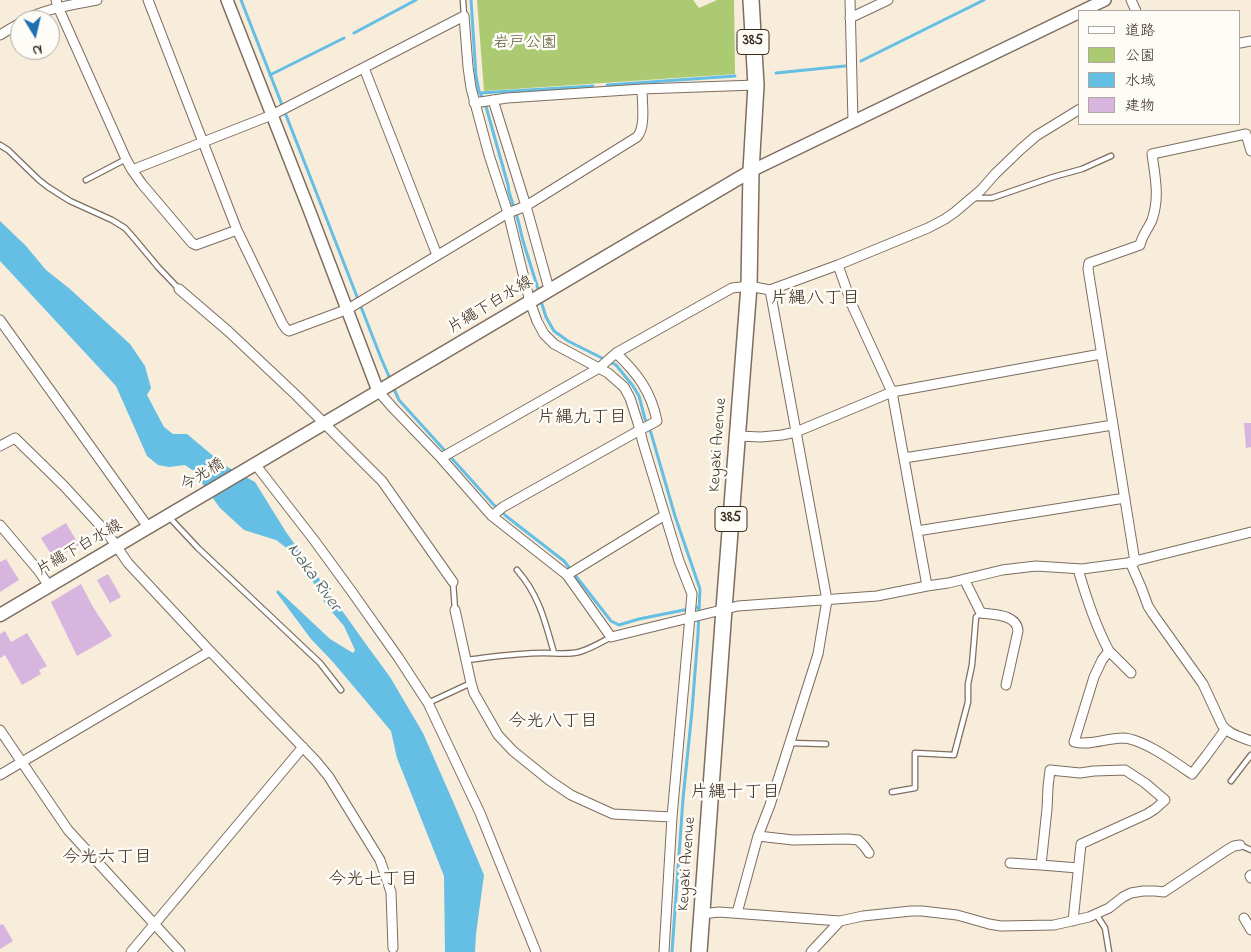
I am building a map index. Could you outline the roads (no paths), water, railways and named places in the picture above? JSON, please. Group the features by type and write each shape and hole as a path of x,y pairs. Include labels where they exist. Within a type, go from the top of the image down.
{"highway":[{"name":"Keyaki Avenue","path":"699,952 749,286 751,171 756,85 751,0"}],"main road":[{"name":"片繩下白水線","path":"251,467 751,171"},
{"name":"今光橋","path":"172,514 251,467"},
{"name":"片繩下白水線","path":"0,615 172,514"}],"street":[{"path":"46,10 57,4 97,0"},
{"path":"148,0 238,230 286,329 289,331 348,309 508,213 526,206 637,137 641,132 642,89"},
{"path":"227,0 348,309 378,391 492,516 567,574 610,637 738,606 877,596 1002,570 1036,566 1078,569 1133,562 1251,532"},
{"path":"850,0 853,122"},
{"path":"850,18 888,0"},
{"path":"1085,10 1105,0"},
{"path":"57,4 126,159 142,184 196,245 238,230"},
{"path":"751,171 1078,13"},
{"path":"132,170 272,115 464,16 468,68 474,103 508,213 530,302 537,321 544,334 554,344 608,373 624,387 630,398 679,561 692,594 672,817 664,952"},
{"path":"364,68 437,255"},
{"path":"474,103 507,98 642,89 756,85"},
{"path":"494,100 549,289"},
{"path":"441,458 599,368 616,353 732,288 749,286 770,290 838,265 928,228 945,219 981,190 995,174 1036,136 1078,110"},
{"path":"1251,151 1246,134 1152,154 1157,190 1156,204 1150,225 1142,237 1140,245 1089,263 1088,269 1125,498 1133,562 1148,606 1203,684 1225,730 1251,741"},
{"path":"838,265 852,305 892,392 927,586"},
{"path":"179,289 228,331 336,434 382,481 454,582"},
{"path":"737,913 758,836 791,743 818,654 827,600 770,290"},
{"path":"0,320 148,528"},
{"path":"492,516 503,507 657,421 655,410 640,379 632,368 616,353"},
{"path":"737,436 762,437 796,432 892,392 1101,354"},
{"path":"904,458 1113,425"},
{"path":"0,446 15,438 64,486 108,534 128,563 303,747 329,777 380,860 391,892 393,950"},
{"path":"251,467 314,540 398,657 428,703 480,813 536,952"},
{"path":"917,531 1125,498"},
{"path":"567,574 665,515"},
{"path":"0,525 49,586"},
{"path":"1078,569 1101,636 1109,651 1131,673"},
{"path":"964,579 981,612 1009,618 1014,620 1018,626 1006,685"},
{"path":"455,610 470,683 498,735 519,756 548,780 571,795 613,814 672,817"},
{"path":"0,775 210,651"},
{"path":"1109,651 1102,660 1094,677 1074,742 1086,744 1124,738 1133,740 1151,748 1192,774 1225,730"},
{"path":"0,730 68,830 180,952"},
{"path":"132,952 303,747"},
{"path":"1041,865 1050,770 1080,773 1124,770 1145,783 1165,800 1147,814 1081,844 1073,922"},
{"path":"758,836 793,840 858,840 869,853"},
{"path":"702,914 719,912 840,921 863,916 922,910 958,915 1001,926 1054,925 1073,922 1096,914 1131,894 1143,891 1164,892 1227,850 1240,845"},
{"path":"1010,864 1078,868"},
{"path":"1244,918 1251,930"},
{"path":"811,952 840,921"}],"lane":[{"path":"463,0 464,16"},
{"path":"0,144 6,147 38,180 48,187 125,228 179,289"},
{"path":"972,198 992,198 1082,169 1111,156"},
{"path":"86,180 126,159"},
{"path":"172,514 198,548 307,650 341,690"},
{"path":"517,570 537,600 554,653"},
{"path":"454,582 455,610"},
{"path":"892,792 915,788 915,753 954,755 968,702 968,684 972,665 976,617 981,612"},
{"path":"466,660 505,655 578,652 591,648 610,637"},
{"path":"428,703 470,683"},
{"path":"791,743 826,744"},
{"path":"1231,781 1251,755"},
{"path":"1240,845 1251,850"},
{"path":"1096,914 1105,928 1109,952"}],"water":[{"name":"Naka River","path":"0,221 26,246 46,270 70,289 130,344 145,366 151,388 147,395 164,427 173,434 187,434 224,465 255,482 286,532 390,677 423,733 484,875 475,952 445,952 444,876 397,758 391,731 333,662 311,639 276,592 278,590 330,639 353,653 355,650 344,626 326,605 305,568 292,552 276,540 244,530 220,508 195,472 185,465 169,467 158,465 147,456 116,386 0,261"}],"waterway":[{"path":"241,0 391,381"},
{"path":"354,33 416,0"},
{"path":"471,0 476,76 479,91 485,103 539,292"},
{"path":"861,61 984,0"},
{"path":"270,75 344,38"},
{"path":"776,73 845,66"},
{"path":"607,85 735,76"},
{"path":"480,93 593,86"},
{"path":"540,298 546,317 554,331 568,341 616,365 639,396 675,516 700,589 672,952"},
{"path":"393,387 399,400 493,504 564,561 611,621 619,625 699,607"}],"district":[{"name":"片縄八丁目","path":"815,300"},
{"name":"片縄九丁目","path":"582,419"},
{"name":"今光八丁目","path":"553,723"},
{"name":"片縄十丁目","path":"735,794"},
{"name":"今光六丁目","path":"107,859"},
{"name":"今光七丁目","path":"373,881"}],"park label":[{"name":"岩戸公園","path":"525,44"}]}
